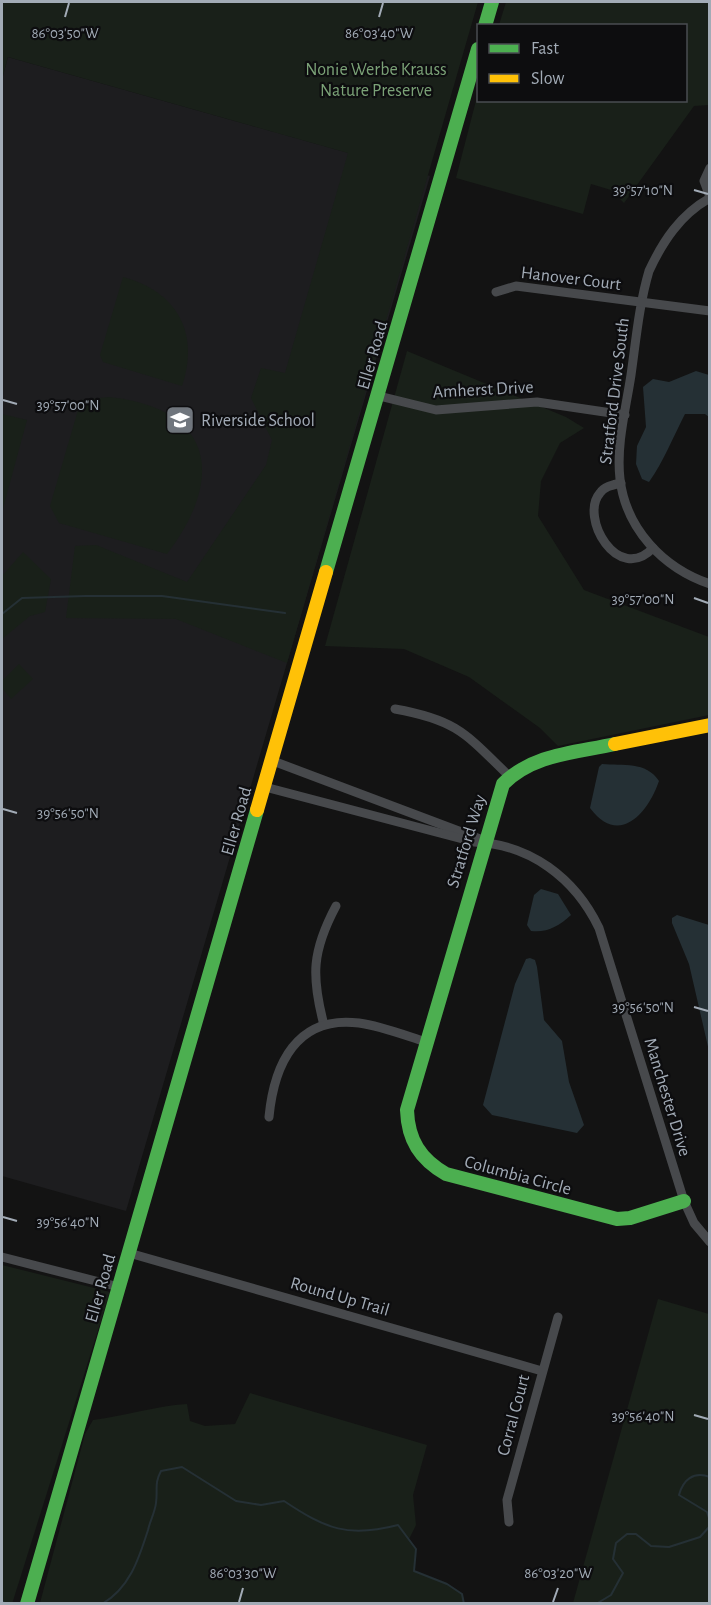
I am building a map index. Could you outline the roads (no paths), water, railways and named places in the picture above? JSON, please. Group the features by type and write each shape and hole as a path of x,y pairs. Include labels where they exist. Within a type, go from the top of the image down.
{"street":[{"path":"486,24 492,2"},
{"name":"Eller Road","path":"29,1597 477,53"},
{"path":"710,168 704,181 710,198"},
{"name":"Stratford Drive South","path":"710,198 681,220 659,249 649,271 642,303 621,449 621,483 629,513 643,537 684,574 710,584"},
{"name":"Hanover Court","path":"496,292 516,286 710,311"},
{"name":"Amherst Drive","path":"379,396 436,411 537,402 625,415"},
{"name":"Stratford Drive South","path":"621,483 604,489 596,500 595,516 601,534 614,552 628,560 639,560 653,548"},
{"path":"395,709 426,715 455,726 509,776 526,764 538,760 710,725"},
{"name":"Manchester Drive","path":"273,761 450,826 484,842"},
{"name":"Stratford Way","path":"414,1084 496,800 509,776"},
{"name":"Manchester Drive","path":"265,786 484,842 548,865 568,881 590,909 598,928 684,1201 694,1223 710,1242"},
{"path":"324,1025 314,986 314,968 322,936 336,906"},
{"path":"269,1117 279,1068 297,1042 324,1025 358,1023 426,1042"},
{"name":"Columbia Circle","path":"414,1084 407,1110 410,1140 430,1166 446,1174 617,1219 630,1218 684,1201"},
{"name":"Round Up Trail","path":"129,1253 542,1371"},
{"path":"2,1257 119,1287"},
{"name":"Corral Court","path":"509,1522 507,1500 558,1317"}],"waterway":[{"path":"2,614 22,598 85,596 162,596 285,613"},
{"path":"102,1604 120,1590 137,1562 155,1510 157,1483 161,1471 182,1467 236,1501 261,1505 284,1501 325,1524 351,1531 398,1525 416,1549 414,1571 447,1584 462,1594 464,1604"},
{"path":"710,1477 699,1475 690,1478 683,1485 679,1495 707,1512 710,1521"},
{"path":"596,1604 611,1595 623,1573 613,1559 616,1543 627,1534 636,1534 651,1546 669,1547 700,1537 710,1526"},
{"path":"2,1601 6,1604"}],"place":[{"name":"Riverside School","path":"180,420"}],"park label":[{"name":"Nonie Werbe Krauss Nature Preserve","path":"376,79"}]}
